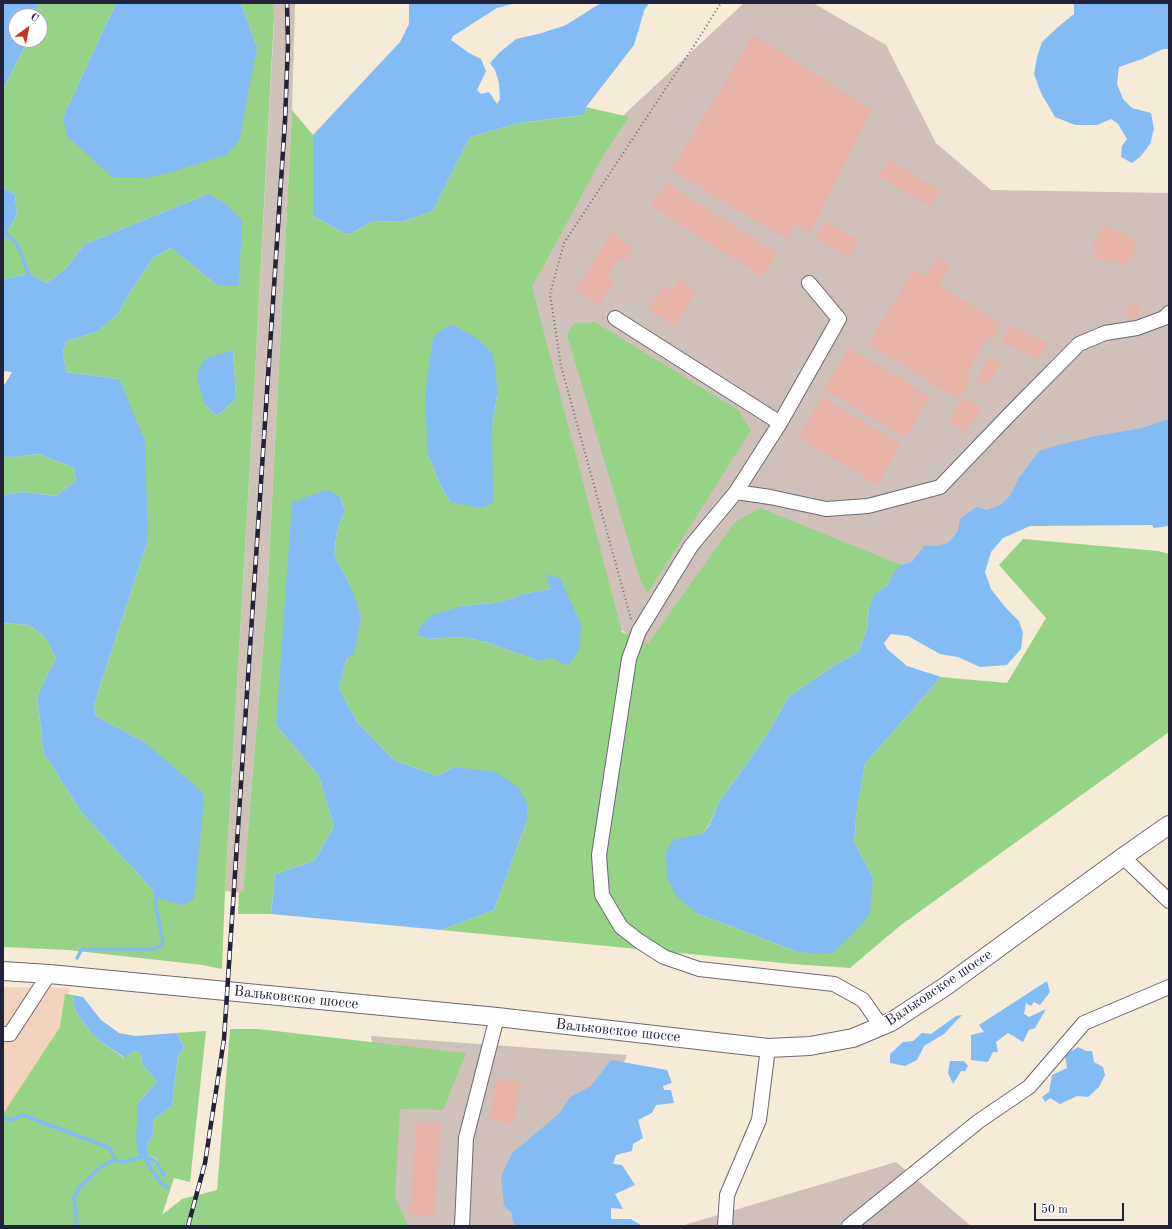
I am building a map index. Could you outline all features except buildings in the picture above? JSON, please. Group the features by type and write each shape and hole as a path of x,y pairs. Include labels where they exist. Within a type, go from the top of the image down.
{"main road":[{"name":"Вальковское шоссе","path":"3,971 497,1017 768,1048 810,1046 853,1038 891,1022 946,986 1169,825"}],"lane":[{"path":"809,283 839,319 780,423 736,492 691,546 640,631 629,659 599,855 602,895 621,927 638,941 664,957 698,969 834,984 863,1000 882,1026"},
{"path":"736,492 770,496 826,509 868,506 940,487 1079,344 1104,334 1137,328 1164,318 1169,313"},
{"path":"615,318 780,423"},
{"path":"1123,857 1169,902"},
{"path":"3,1034 10,1034 48,974"},
{"path":"849,1226 979,1121 1030,1087 1084,1023 1169,987"},
{"path":"462,1226 466,1138 497,1017"},
{"path":"726,1226 727,1195 759,1120 768,1048"}],"shaded area":[{"path":"273,3 295,3 292,110 267,599 243,893 225,891 253,412 274,23"},
{"path":"744,3 813,3 886,45 936,143 991,190 1169,193 1169,437 965,557 658,660 601,613 523,300 615,123"},
{"path":"3,987 69,988 67,1026 3,1134"},
{"path":"371,1036 627,1055 555,1226 390,1226"},
{"path":"896,1162 971,1226 681,1226"}],"green space":[{"path":"38,3 116,3 63,117 257,47 241,3 273,3 274,17 225,891 222,969 203,965 68,950 3,947 3,623 29,625 45,637 56,658 37,696 44,754 82,813 152,889 155,897 146,743 96,716 94,704 148,540 119,379 66,372 63,353 66,341 97,332 117,315 132,289 153,258 171,248 218,286 208,194 85,244 65,269 47,283 29,274 3,279 3,244 6,234 17,215 15,194 3,188 3,89 24,48 48,48 48,8 37,8","holes":["233,350 236,399 217,416 205,405"]},
{"path":"586,107 629,117 603,156 532,287 622,632 648,644 734,523 760,508 901,565 894,573 887,586 874,596 869,608 867,629 859,651 826,671 789,697 766,736 718,804 709,825 702,834 672,841 696,913 795,951 873,877 854,842 857,809 865,764 941,677 1007,683 1046,618 999,565 1023,539 1158,551 1169,554 1169,732 901,925 850,968 793,964 441,930 494,910 527,821 454,767 437,776 394,760 357,722 339,688 347,658 352,589 334,555 337,530 345,511 340,496 276,725 319,776 334,827 314,861 275,874 271,914 238,914 239,892 243,892 267,599 292,110 313,135 313,216 348,235 373,221 402,222 433,211 470,137 519,123 584,115","holes":["497,396 492,427 492,474 450,502 441,486 428,455","547,574 579,651 539,661 486,642 463,637 429,639 418,636 462,606 494,603 515,598 523,594 550,589"]},
{"path":"595,322 738,410 751,430 648,593 640,580 567,335 574,323"},
{"path":"39,454 74,468 76,481 55,496 24,492 3,495 3,458"},
{"path":"65,994 73,995 75,1010 90,1032 124,1058 130,1053 136,1051 141,1054 142,1064 157,1082 138,1103 140,1157 155,1163 163,1177 156,1158 147,1155 147,1144 153,1135 154,1119 172,1106 178,1056 184,1046 176,1033 206,1031 190,1182 174,1178 162,1215 182,1199 217,1190 230,1029 258,1029 466,1053 443,1110 400,1109 395,1197 408,1226 3,1226 3,1114 60,1027"}],"water":[{"path":"3,3 38,3 37,8 8,8 8,48 24,48 3,89"},
{"path":"116,3 241,3 257,47 239,141 226,155 147,178 112,177 67,136 63,117"},
{"path":"409,3 516,3 497,8 453,36 451,40 469,53 481,59 486,71 477,90 481,94 489,92 497,104 500,99 499,83 495,70 490,63 499,53 516,39 542,33 566,25 601,3 649,3 644,11 634,45 586,107 584,115 519,123 470,137 433,211 402,222 373,221 348,235 313,216 313,135 400,42 409,24"},
{"path":"1074,3 1169,3 1169,49 1163,49 1142,59 1119,67 1117,84 1123,99 1132,108 1151,113 1154,129 1150,144 1141,156 1132,163 1121,157 1122,146 1127,139 1118,124 1111,119 1097,125 1075,125 1055,117 1041,93 1034,74 1037,57 1042,42 1074,14"},
{"path":"3,188 15,194 17,215 6,234 3,244"},
{"path":"208,194 225,203 242,220 239,286 218,286 171,248 153,258 132,289 117,315 97,332 66,341 63,353 66,372 119,379 145,441 148,540 94,704 96,716 146,743 203,793 204,801 194,899 182,905 155,897 152,889 82,813 44,754 37,696 56,658 45,637 29,625 3,623 3,495 24,492 55,496 76,481 74,468 39,454 3,458 3,384 5,384 12,372 3,371 3,279 29,274 47,283 65,269 85,244"},
{"path":"453,325 478,339 493,354 496,373 497,396 492,427 493,503 481,508 450,502 441,486 428,455 425,396 433,338 442,329"},
{"path":"233,350 236,399 217,416 205,405 198,382 198,371 205,359"},
{"path":"1169,419 1169,526 1154,528 1152,525 1030,526 1003,538 991,552 985,572 991,589 1005,607 1019,621 1023,633 1021,649 1007,665 980,667 958,657 940,654 908,636 891,634 884,643 887,649 907,666 941,677 865,764 857,809 854,842 873,877 870,914 851,936 832,953 815,954 795,951 696,913 676,896 667,878 666,854 672,840 702,834 709,826 718,804 766,736 789,697 826,671 859,651 867,629 869,608 874,595 887,586 894,573 901,565 912,562 924,546 937,546 948,543 958,531 960,519 976,507 987,510 1000,505 1010,496 1019,478 1039,451 1096,436 1142,428"},
{"path":"327,490 340,496 345,511 337,530 334,555 352,589 361,617 354,654 347,658 339,688 357,722 394,760 437,776 454,767 496,772 519,788 527,803 527,821 494,910 441,930 271,914 275,874 314,861 334,827 319,776 276,725 292,502"},
{"path":"546,574 560,578 581,624 579,651 567,666 553,658 539,661 486,642 463,637 429,639 418,636 420,627 432,615 462,606 494,603 515,598 523,594 550,589"},
{"path":"1047,981 1050,992 1040,1005 1034,1002 1031,1006 1026,1003 1024,1014 1029,1017 1046,1009 1035,1028 1029,1030 1023,1042 1008,1033 996,1042 998,1052 993,1052 988,1062 971,1060 971,1035 984,1032 979,1025"},
{"path":"73,995 83,997 101,1020 119,1033 136,1036 176,1033 184,1046 178,1056 172,1106 154,1119 153,1135 147,1144 147,1155 155,1158 166,1175 163,1178 155,1163 140,1157 136,1143 138,1103 157,1082 142,1064 141,1054 136,1051 130,1053 125,1058 100,1041 90,1032 75,1010"},
{"path":"962,1015 944,1034 924,1046 917,1060 905,1066 890,1063 890,1054 903,1042 913,1041 922,1033 931,1034 956,1016"},
{"path":"1078,1047 1086,1051 1092,1051 1094,1062 1103,1067 1105,1075 1099,1087 1088,1097 1077,1096 1060,1104 1050,1098 1045,1102 1042,1097 1049,1092 1052,1075 1067,1068 1065,1055"},
{"path":"611,1060 667,1070 672,1083 663,1086 664,1090 671,1090 674,1103 656,1105 652,1113 638,1120 643,1138 633,1144 632,1151 616,1155 613,1164 622,1165 635,1185 615,1194 623,1209 611,1208 611,1219 631,1219 642,1226 514,1226 511,1212 504,1206 501,1177 512,1153 560,1113 570,1097 591,1086"},
{"path":"950,1061 964,1061 968,1066 965,1071 961,1071 953,1084 948,1073"}],"waterway":[{"path":"3,233 17,244 30,278"},
{"path":"77,958 82,949 153,949 161,946 163,941 156,907 156,893"},
{"path":"3,1118 10,1120 23,1115 110,1148 115,1160"},
{"path":"77,1226 74,1197 80,1187 102,1166 115,1160 124,1162 144,1156"},
{"path":"145,1157 151,1169 162,1184 168,1187"}],"railway":[{"path":"188,1226 205,1163 224,1039 285,121 288,44 287,3"}]}
